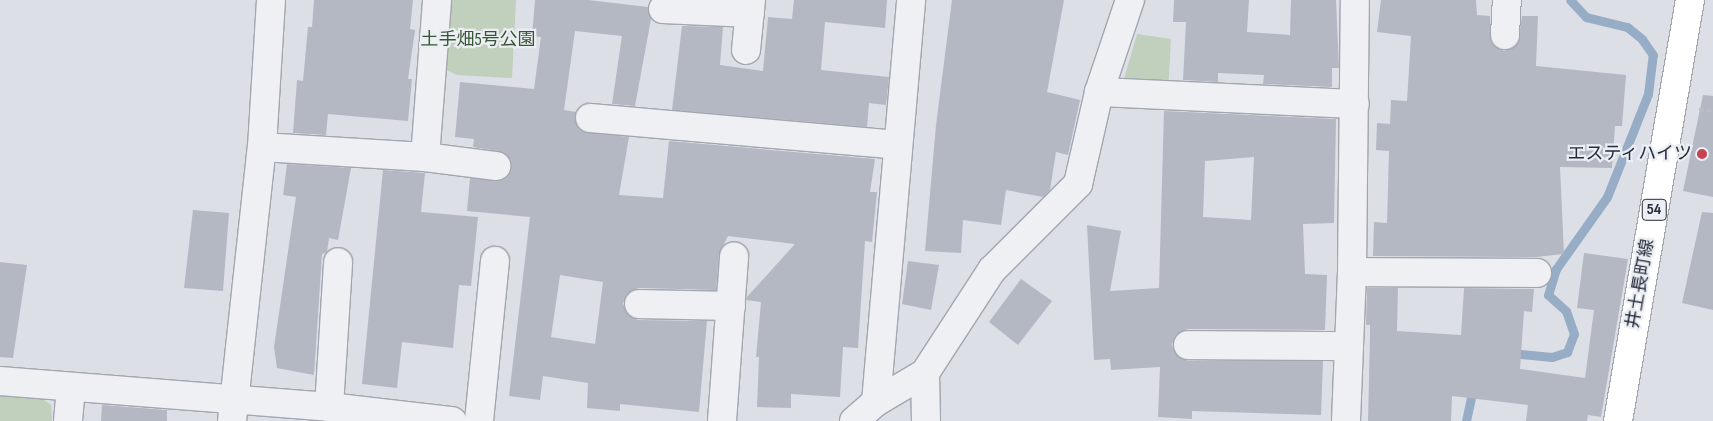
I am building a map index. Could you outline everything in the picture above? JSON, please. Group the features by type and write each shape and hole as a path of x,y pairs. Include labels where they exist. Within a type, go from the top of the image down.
{"main road":[{"name":"井土長町線","path":"1618,421 1690,0"}],"street":[{"path":"233,410 262,146 271,0"},
{"path":"425,157 437,0"},
{"path":"876,402 911,0"},
{"path":"854,421 876,402 925,373 992,270 1078,184 1099,92 1130,0"},
{"path":"1346,421 1352,272 1355,0"},
{"path":"1506,35 1507,0"},
{"path":"663,9 751,6 746,50"},
{"path":"1099,92 1355,104"},
{"path":"590,118 898,145"},
{"path":"262,146 425,157 496,166"},
{"path":"722,421 734,256"},
{"path":"479,421 495,261"},
{"path":"329,407 338,262"},
{"path":"1352,272 1537,273"},
{"path":"639,304 731,306"},
{"path":"1188,345 1349,346"},
{"path":"925,373 926,421"},
{"path":"0,381 71,387 233,410 329,407 452,421"},
{"path":"68,421 71,387"}],"green space":[{"name":"土手畑5号公園","path":"443,0 516,0 512,78 457,75 440,67"},
{"path":"1137,34 1171,39 1168,91 1122,86"},
{"path":"0,395 41,398 51,405 52,421 0,421"}],"building":[{"path":"314,0 413,0 410,29 415,30 408,79 412,79 408,121 328,114 326,135 293,133 297,80 303,81 308,27 312,27"},
{"path":"535,0 588,0 648,7 651,19 635,106 612,104 622,36 575,31 564,110 576,112 576,124 581,131 629,137 619,195 663,198 669,141 875,159 870,192 877,192 872,242 865,241 858,348 843,347 840,397 791,394 791,408 757,407 759,357 756,357 761,302 746,300 795,244 728,236 719,254 716,290 639,288 631,291 623,303 626,312 638,320 707,321 699,412 620,404 620,411 587,408 588,383 543,376 540,400 509,396 530,217 467,211 470,178 502,180 509,175 511,160 498,151 473,147 474,139 455,137 460,82 534,89 541,37 532,36","holes":["560,275 603,282 595,344 551,337"]},
{"path":"794,0 887,0 885,28 825,22 821,70 889,77 886,105 869,103 867,127 672,110 682,26 723,27 720,65 763,71 768,17 792,19"},
{"path":"952,0 1064,0 1047,92 1080,100 1068,155 1056,152 1050,190 1043,197 1006,190 1001,225 963,220 961,253 925,251 936,125"},
{"path":"1174,0 1249,0 1247,32 1290,35 1291,0 1336,0 1339,68 1332,68 1332,87 1263,84 1264,75 1218,73 1218,82 1183,80 1186,22 1173,22"},
{"path":"1381,0 1476,0 1477,15 1490,16 1491,42 1504,51 1518,43 1522,16 1538,16 1536,66 1626,75 1622,126 1615,126 1612,168 1560,167 1564,254 1536,257 1373,256 1374,222 1387,223 1389,151 1376,150 1377,123 1390,124 1391,100 1407,101 1411,36 1377,32"},
{"name":"エスティハイツ","path":"1703,95 1713,96 1713,197 1683,191"},
{"path":"1164,111 1336,119 1334,223 1303,224 1305,274 1327,275 1325,330 1188,329 1180,332 1172,344 1175,353 1188,361 1323,361 1321,415 1192,411 1192,419 1158,417 1160,367 1111,370 1110,359 1094,360 1087,225 1121,231 1110,291 1159,288","holes":["1254,157 1251,220 1203,217 1205,161"]},
{"path":"287,164 351,168 338,240 329,238 327,252 322,254 314,375 277,368 274,347 296,197 283,195"},
{"path":"383,170 425,173 421,212 478,217 471,286 459,285 453,348 402,342 397,388 362,384"},
{"path":"193,210 229,213 223,291 184,288"},
{"path":"1702,212 1713,213 1713,310 1682,303"},
{"path":"1584,253 1628,259 1601,417 1588,415 1587,421 1526,421 1528,405 1452,396 1451,421 1368,421 1370,325 1366,325 1367,288 1398,288 1397,331 1461,335 1464,288 1534,289 1532,312 1524,311 1520,369 1585,378 1594,310 1577,308"},
{"path":"908,261 939,265 931,310 902,304"},
{"path":"0,262 27,265 13,358 0,357"},
{"path":"1021,279 1052,301 1018,345 989,322"},
{"path":"102,405 167,410 167,421 101,421"}],"waterway":[{"path":"1511,353 1552,357 1567,352 1574,334 1566,311 1548,295 1556,269 1607,197 1648,94 1653,55 1642,39 1627,27 1586,17 1570,0"},
{"path":"1466,421 1473,388"}],"place":[{"name":"エスティハイツ","path":"1702,154"}]}
